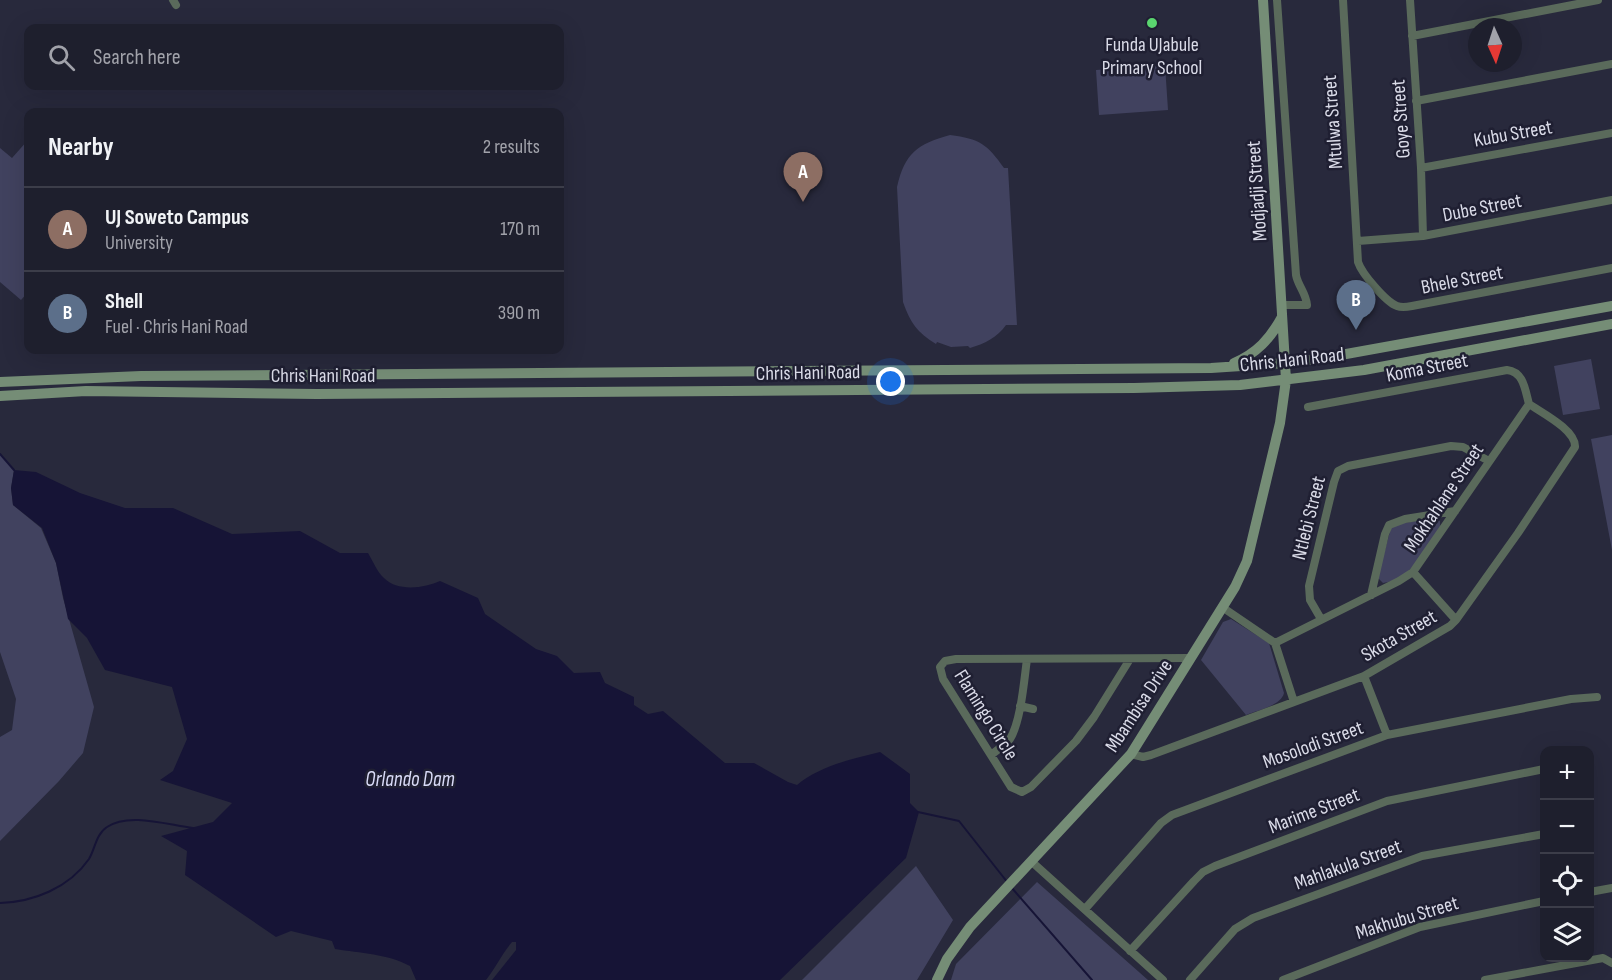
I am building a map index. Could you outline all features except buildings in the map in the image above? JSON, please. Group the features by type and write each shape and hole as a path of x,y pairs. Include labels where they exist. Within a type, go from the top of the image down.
{"main road":[{"name":"Modjadji Street","path":"1264,1 1287,380"},
{"name":"Chris Hani Road","path":"0,382 83,377 1225,367 1286,363 1394,347 1612,306"},
{"path":"1225,367 1256,351 1271,336 1283,311"},
{"name":"Chris Hani Road","path":"0,396 86,391 317,394 1240,385 1395,365 1612,324"},
{"path":"317,375 317,394"},
{"name":"Mbambisa Drive","path":"937,980 952,952 970,927 1131,754 1243,572 1280,423 1287,380"}],"street":[{"name":"Mtulwa Street","path":"1343,0 1346,79 1358,241"},
{"name":"Goye Street","path":"1410,0 1423,236"},
{"path":"1412,36 1598,0"},
{"path":"1264,1 1277,1 1296,275 1299,287 1307,297 1307,305 1283,311"},
{"path":"1416,101 1612,64"},
{"name":"Kubu Street","path":"1421,168 1612,133"},
{"name":"Dube Street","path":"1358,241 1423,236 1612,200"},
{"name":"Bhele Street","path":"1358,241 1358,262 1361,269 1393,304 1402,307 1612,267"},
{"name":"Koma Street","path":"1308,407 1507,370 1516,372 1520,376 1529,404"},
{"name":"Mokhahlane Street","path":"1275,643 1413,572 1529,404"},
{"name":"Skota Street","path":"1131,754 1143,757 1150,755 1364,676 1440,633 1456,620 1575,447 1575,439 1569,431 1529,404"},
{"name":"Ntlebi Street","path":"1321,619 1310,600 1309,585 1338,471 1348,466 1451,446 1463,447 1489,461"},
{"path":"1371,595 1389,525 1405,519 1455,511"},
{"path":"1413,572 1456,620"},
{"path":"1222,607 1275,643 1294,702"},
{"name":"Flamingo Circle","path":"1130,659 1094,717 1076,741 1026,791 1019,792 1011,787 941,674 941,664 950,659 1191,658"},
{"path":"991,754 1011,738 1020,706 1027,659"},
{"path":"1364,676 1387,735"},
{"name":"Mosolodi Street","path":"1085,909 1161,823 1172,814 1387,735 1571,699 1597,697"},
{"path":"1020,706 1033,709"},
{"name":"Marime Street","path":"1130,951 1194,881 1203,872 1215,866 1387,801 1540,770"},
{"name":"Mahlakula Street","path":"1190,980 1235,929 1253,918 1422,856 1540,835"},
{"path":"1032,862 1163,980"},
{"path":"1594,891 1612,888"},
{"name":"Makhubu Street","path":"1283,980 1420,927 1540,902"},
{"path":"1485,980 1603,958 1612,963"}],"shaded area":[{"path":"1165,65 1168,110 1099,115 1096,70"},
{"path":"950,135 969,138 982,144 993,153 1004,168 1008,168 1017,325 1006,325 990,340 970,348 968,346 951,347 929,340 915,327 903,302 897,187 900,175 909,158 921,146"},
{"path":"24,144 24,297 21,300 0,282 0,148 12,158"},
{"path":"1591,359 1600,409 1563,415 1554,366"},
{"path":"1612,435 1612,550 1591,439"},
{"path":"0,454 14,470 11,488 13,505 41,528 56,563 63,598 94,707 83,753 0,841 0,737 12,730 16,699 0,652"},
{"path":"1434,518 1440,521 1440,527 1417,562 1402,576 1383,583 1379,579 1379,572 1391,528 1398,524"},
{"path":"1231,619 1269,643 1284,693 1274,704 1246,715 1201,660 1223,622"},
{"path":"916,866 953,920 917,980 802,980"},
{"path":"1037,882 1148,980 951,980 956,964"}],"water":[{"name":"Orlando Dam","path":"14,470 36,472 80,493 125,508 173,508 232,534 300,531 340,553 368,553 382,576 403,587 419,587 440,581 478,598 485,614 536,649 557,656 574,673 600,672 605,683 634,697 634,705 648,714 663,711 725,763 754,763 797,785 826,768 880,752 910,774 910,803 919,812 906,858 780,980 492,980 516,950 516,942 512,942 486,980 416,980 410,966 393,959 335,949 332,941 291,931 276,937 185,875 187,851 161,836 213,822 232,803 160,780 173,771 187,739 172,687 105,670 87,638 68,619 56,563 42,528 13,505 11,488"}],"waterway":[{"path":"0,454 14,470"},
{"path":"918,812 959,821 1008,883"},
{"path":"0,903 25,900 49,892 61,885 81,869 89,859 103,830 116,823 137,820 193,828"},
{"path":"1011,887 1092,980"}],"place":[{"name":"Funda UJabule Primary School","path":"1152,23"},
{"name":"UJ Soweto Campus","path":"803,202"},
{"name":"Shell","path":"1356,330"}]}
